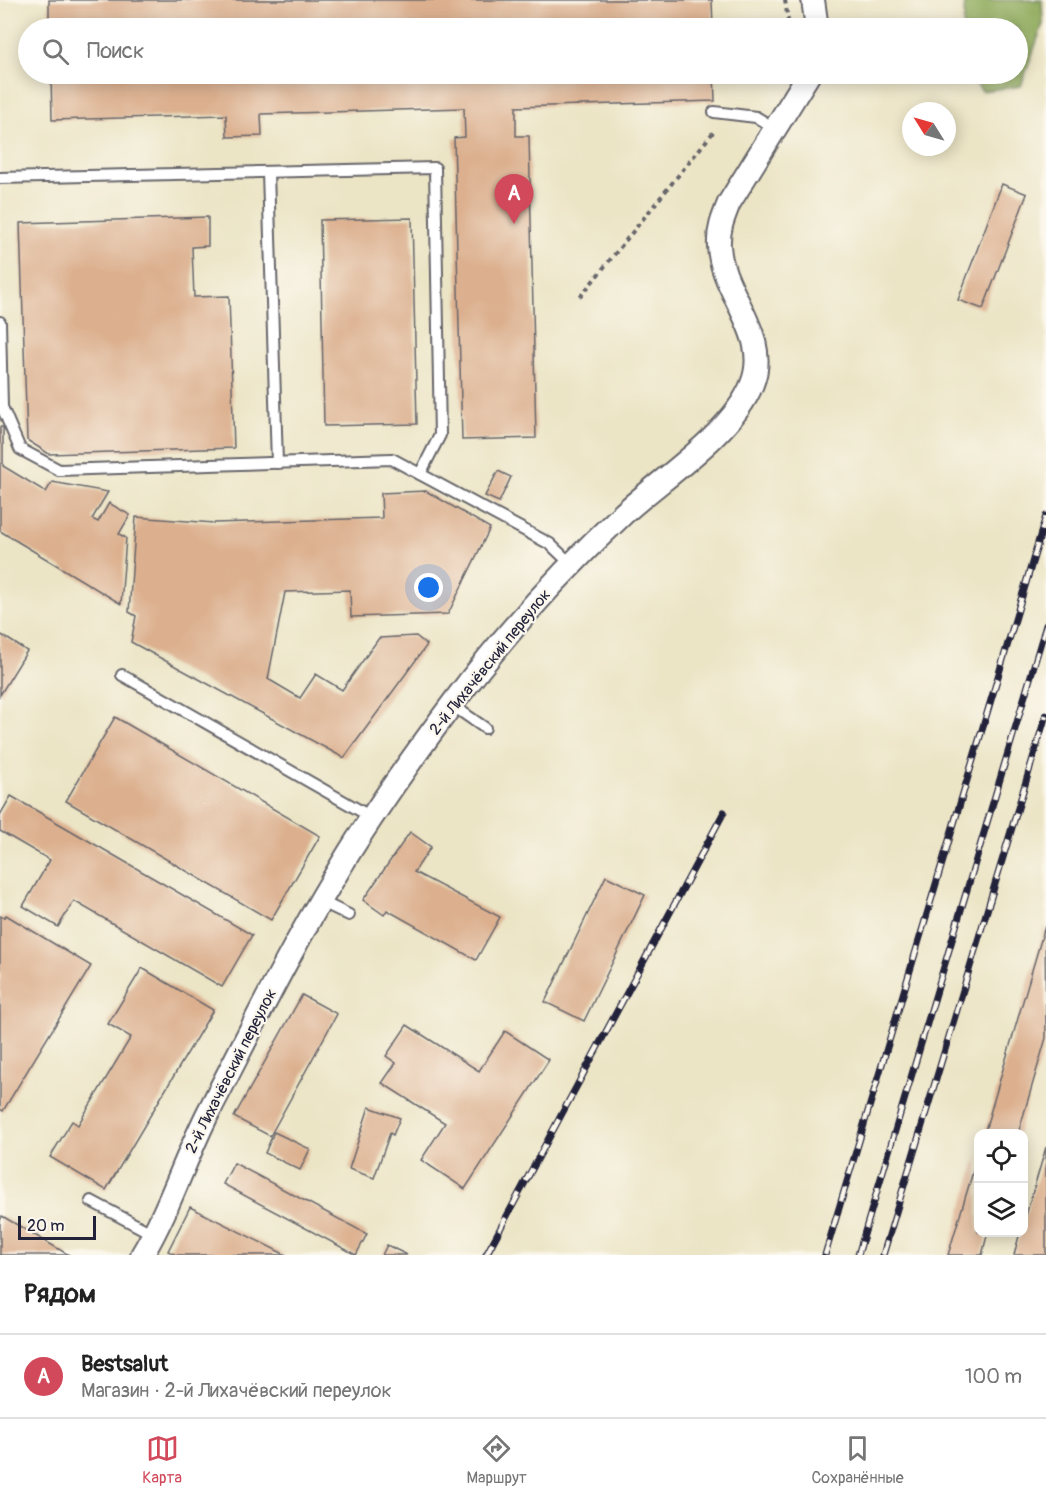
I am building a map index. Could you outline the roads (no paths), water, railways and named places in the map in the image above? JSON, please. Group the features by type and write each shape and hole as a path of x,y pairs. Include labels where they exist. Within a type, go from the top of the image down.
{"street":[{"path":"813,0 816,18"},
{"name":"2-й Лихачёвский переулок","path":"142,1255 199,1130 320,901 373,819 452,705 525,615 572,565 624,513 721,429 743,403 758,366 754,340 719,249 720,224 729,203 803,84"}],"lane":[{"path":"714,112 756,117 776,129"},
{"path":"0,178 435,168 440,435 420,474"},
{"path":"268,172 277,463"},
{"path":"0,322 2,407 20,448 59,470 392,459 550,544 572,565"},
{"path":"122,675 373,819"},
{"path":"452,705 485,728"},
{"path":"320,901 349,915"},
{"path":"91,1201 153,1234"}],"railway":[{"path":"825,1255 1046,516"},
{"path":"858,1255 1046,625"},
{"path":"883,1255 1046,715"},
{"path":"486,1255 724,812"}],"place":[{"name":"Bestsalut","path":"514,224"}]}
